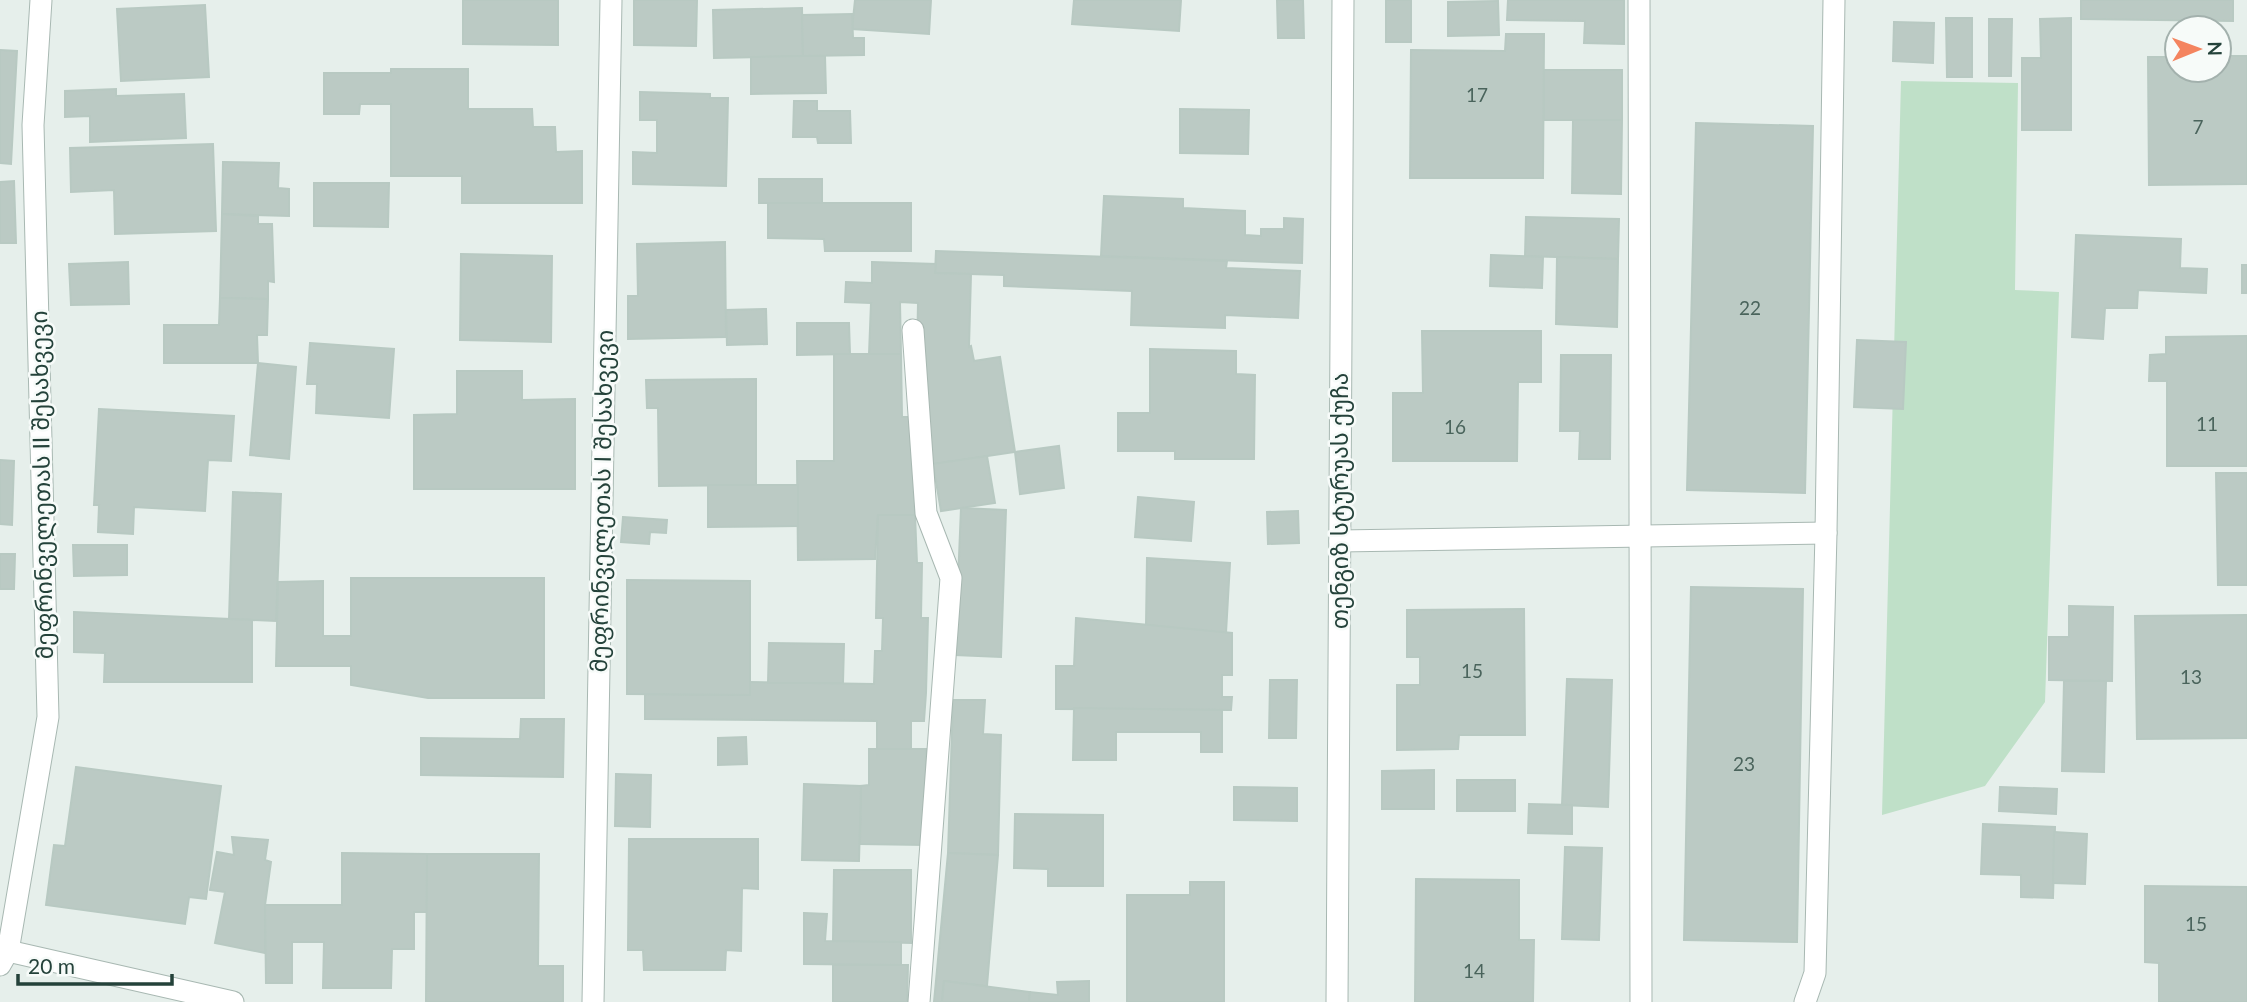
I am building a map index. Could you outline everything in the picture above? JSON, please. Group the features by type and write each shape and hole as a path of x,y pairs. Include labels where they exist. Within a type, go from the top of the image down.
{"street":[{"name":"მეფრინველეთას II შესახვევი","path":"4,958 48,717 33,125 41,0"},
{"name":"მეფრინველეთას I შესახვევი","path":"593,1002 611,0"},
{"name":"თენგიზ სტურუას ქუჩა","path":"1337,1002 1343,0"},
{"path":"1639,0 1640,1002"},
{"path":"1805,1002 1815,972 1826,533 1834,0"},
{"path":"913,330 926,513 951,578 919,1002"},
{"path":"1340,541 1826,533"},
{"path":"4,958 233,1002"}],"green space":[{"path":"1901,81 2018,83 2015,290 2059,292 2045,702 1985,786 1882,815"}],"building":[{"path":"463,0 558,0 558,45 463,44"},
{"path":"634,0 697,0 696,46 634,45"},
{"path":"855,0 931,0 929,34 852,29"},
{"path":"1074,0 1181,0 1179,31 1072,24"},
{"path":"1277,0 1303,0 1304,38 1278,38"},
{"path":"1386,0 1411,0 1411,42 1386,42"},
{"path":"1508,0 1624,0 1624,44 1584,43 1585,21 1507,20"},
{"path":"2081,0 2233,0 2233,14 2163,14 2163,20 2081,19"},
{"path":"1498,1 1499,35 1448,36 1448,2"},
{"path":"205,5 209,77 121,81 117,9"},
{"path":"802,8 803,56 714,58 713,10"},
{"path":"852,14 853,38 864,38 864,55 803,56 802,15"},
{"path":"1946,18 1972,18 1972,77 1947,77"},
{"path":"2071,18 2071,130 2022,130 2022,58 2041,58 2040,19"},
{"path":"1989,19 2012,19 2011,76 1989,76"},
{"path":"1894,22 1934,23 1933,63 1893,61"},
{"path":"1506,34 1544,34 1543,178 1410,178 1411,50 1505,51"},
{"path":"0,50 17,51 11,164 0,163"},
{"path":"825,56 826,93 751,94 751,57"},
{"path":"2233,56 2247,56 2247,184 2149,185 2148,57 2163,57 2163,84 2233,84"},
{"path":"391,69 468,69 468,109 532,109 533,127 555,127 556,152 582,151 582,203 462,203 462,176 391,176 391,104 360,104 359,114 324,114 324,73 391,73"},
{"path":"1544,70 1622,70 1622,120 1544,120"},
{"path":"116,89 116,96 184,94 186,138 90,142 90,116 65,117 65,91"},
{"path":"640,92 710,94 710,98 728,98 726,186 633,184 633,152 657,153 657,120 640,120"},
{"path":"794,101 817,101 817,111 850,111 851,143 818,143 817,137 793,137"},
{"path":"1180,109 1249,110 1248,154 1180,153"},
{"path":"1573,120 1622,120 1621,194 1572,193"},
{"path":"1696,123 1813,126 1805,493 1687,490"},
{"path":"213,144 216,231 115,234 114,190 71,192 70,148"},
{"path":"223,162 279,163 278,188 289,189 289,216 222,214"},
{"path":"759,179 822,179 822,203 759,203"},
{"path":"14,181 16,243 0,243 0,182"},
{"path":"314,183 389,183 388,227 314,226"},
{"path":"1104,196 1183,199 1183,208 1245,211 1245,235 1261,236 1261,229 1284,229 1284,218 1303,219 1302,263 1101,256"},
{"path":"768,203 911,203 911,251 825,251 824,239 768,238"},
{"path":"222,214 258,216 258,224 272,224 274,282 268,281 268,299 220,298"},
{"path":"1526,217 1619,219 1618,259 1525,256"},
{"path":"2076,235 2181,239 2180,268 2207,269 2206,293 2138,290 2137,308 2105,308 2103,339 2072,337"},
{"path":"725,242 726,337 628,339 628,296 638,296 637,244"},
{"path":"936,251 1227,261 1226,268 1300,271 1298,318 1225,315 1225,328 1131,325 1132,291 1004,286 1004,275 935,273"},
{"path":"461,254 552,256 551,342 460,340"},
{"path":"1491,255 1543,257 1542,288 1490,286"},
{"path":"1557,257 1618,259 1617,327 1556,324"},
{"path":"128,262 129,304 71,305 69,264"},
{"path":"872,262 936,264 935,273 971,274 969,347 971,346 974,361 1000,357 1015,452 933,464 917,355 918,303 900,302 901,354 869,354 871,303 845,302 846,282 872,283"},
{"path":"2242,265 2247,265 2247,293 2242,293"},
{"path":"220,298 268,299 267,335 257,335 258,363 164,363 164,325 219,325"},
{"path":"766,309 767,344 727,345 726,310"},
{"path":"797,323 849,323 850,354 797,355"},
{"path":"1422,331 1541,331 1541,382 1518,382 1517,461 1393,461 1393,393 1423,393"},
{"path":"2247,336 2247,466 2167,466 2167,381 2149,381 2150,355 2166,354 2166,337"},
{"path":"1857,340 1906,342 1903,409 1854,407"},
{"path":"310,343 394,349 389,418 316,413 317,384 307,384"},
{"path":"1150,349 1236,351 1236,374 1255,375 1254,459 1175,459 1175,451 1118,451 1118,413 1150,413"},
{"path":"834,354 901,354 902,417 914,417 915,515 878,515 875,559 798,560 797,461 834,461"},
{"path":"1561,355 1611,355 1610,459 1579,459 1580,431 1560,431"},
{"path":"258,363 296,367 289,459 250,455"},
{"path":"457,371 522,371 522,400 575,399 575,489 414,489 414,415 457,414"},
{"path":"756,379 756,485 659,486 658,408 647,408 646,380"},
{"path":"99,409 234,416 231,461 208,460 205,511 134,507 133,534 98,532 99,505 94,505"},
{"path":"1059,446 1064,488 1020,494 1015,452"},
{"path":"987,456 995,503 941,511 933,464"},
{"path":"0,460 14,461 12,525 0,524"},
{"path":"2216,473 2247,473 2247,585 2218,585"},
{"path":"708,485 798,485 798,526 708,527"},
{"path":"233,492 281,494 276,621 229,619"},
{"path":"1138,497 1194,502 1191,541 1135,537"},
{"path":"961,508 1006,510 1001,657 955,655"},
{"path":"1298,511 1299,543 1268,544 1267,512"},
{"path":"878,515 915,515 917,563 922,563 921,618 928,618 926,693 924,721 911,721 911,749 877,749 877,721 645,719 645,694 750,695 750,682 874,684 875,651 882,651 883,618 876,618"},
{"path":"623,517 667,520 666,533 650,532 649,544 621,542"},
{"path":"73,545 127,545 127,575 74,576"},
{"path":"0,554 15,554 14,589 0,589"},
{"path":"1147,558 1230,563 1226,633 1146,625"},
{"path":"351,578 544,578 544,698 428,698 351,685 351,666 276,666 278,582 323,581 323,636 351,636"},
{"path":"627,580 750,581 750,695 627,694"},
{"path":"1691,587 1803,589 1797,942 1684,940"},
{"path":"2069,606 2113,607 2112,681 2049,680 2049,637 2069,637"},
{"path":"1524,609 1525,735 1459,735 1458,749 1397,750 1397,685 1420,685 1420,657 1407,657 1407,610"},
{"path":"74,612 252,620 252,682 104,682 105,653 74,652"},
{"path":"2247,615 2247,738 2137,739 2135,616"},
{"path":"1076,618 1232,633 1232,675 1222,675 1222,697 1232,697 1231,710 1056,709 1056,666 1074,666"},
{"path":"769,643 844,644 843,683 768,683"},
{"path":"1567,679 1612,680 1608,807 1562,805"},
{"path":"1270,680 1297,680 1296,738 1269,738"},
{"path":"2064,681 2106,681 2104,772 2062,771"},
{"path":"953,700 985,700 983,734 1001,735 998,855 948,853"},
{"path":"1074,708 1222,710 1222,752 1201,752 1201,732 1116,732 1116,760 1073,760"},
{"path":"521,719 564,719 563,777 421,775 421,738 520,739"},
{"path":"746,737 747,764 718,765 718,738"},
{"path":"869,749 926,749 925,845 860,844 861,786 869,785"},
{"path":"76,767 221,786 206,899 189,897 185,924 46,905 54,845 65,846"},
{"path":"1434,770 1434,809 1382,809 1382,771"},
{"path":"616,774 651,775 650,827 615,826"},
{"path":"1457,780 1515,780 1515,811 1457,811"},
{"path":"804,784 861,786 859,861 802,860"},
{"path":"1234,787 1297,788 1297,821 1234,820"},
{"path":"2000,787 2057,789 2056,814 1999,811"},
{"path":"1529,804 1572,805 1572,834 1528,833"},
{"path":"1015,814 1103,815 1103,886 1048,886 1048,869 1014,868"},
{"path":"1983,824 2055,827 2053,898 2021,897 2021,875 1981,874"},
{"path":"2054,832 2087,834 2085,884 2053,883"},
{"path":"232,837 268,840 265,860 271,862 265,905 265,953 215,943 225,892 210,890 217,852 234,855"},
{"path":"629,839 758,839 758,889 742,888 741,951 726,950 725,970 644,970 643,950 628,950"},
{"path":"1565,847 1602,848 1599,940 1562,939"},
{"path":"342,853 427,854 427,912 414,912 414,949 392,949 391,988 323,988 324,942 292,942 292,983 266,983 265,905 342,905"},
{"path":"948,853 998,855 987,986 944,981 942,1002 934,1002"},
{"path":"427,854 539,854 538,966 563,966 563,1002 426,1002"},
{"path":"834,870 911,870 911,943 833,941"},
{"path":"1416,879 1519,880 1519,940 1534,940 1533,1002 1415,1002"},
{"path":"1190,882 1224,882 1224,1002 1127,1002 1127,895 1190,895"},
{"path":"2145,886 2247,887 2247,1002 2159,1002 2159,963 2145,962"},
{"path":"804,913 827,914 825,941 901,942 901,965 804,964"},
{"path":"833,965 908,965 907,1002 833,1002"},
{"path":"944,981 1030,992 1029,1002 942,1002"},
{"path":"1089,981 1089,1002 1029,1002 1030,992 1058,995 1057,982"}]}
